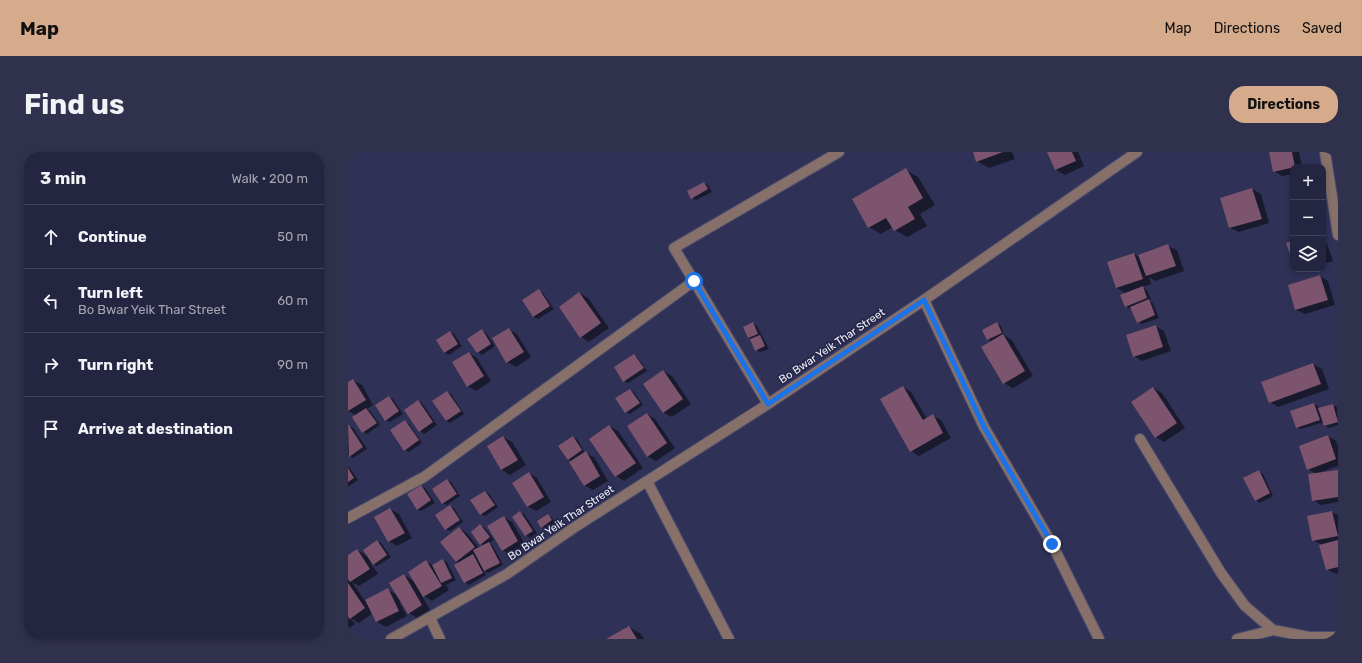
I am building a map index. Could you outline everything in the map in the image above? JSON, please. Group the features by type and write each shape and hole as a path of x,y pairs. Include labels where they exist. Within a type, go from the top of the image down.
{"street":[{"path":"768,404 674,248 839,152"},
{"name":"Bo Bwar Yeik Thar Street","path":"391,639 507,574 575,527 768,404 924,300 1137,152"},
{"path":"1325,152 1338,235"},
{"path":"348,518 424,477 694,281"},
{"path":"924,300 984,427 1052,544 1099,639"},
{"path":"1140,439 1221,573 1245,606 1273,630"},
{"path":"647,481 729,639"},
{"path":"430,618 440,639"},
{"path":"1237,639 1273,630 1308,637 1338,637"}],"building":[{"path":"973,152 1003,152 976,162"},
{"path":"1047,152 1072,152 1076,161 1055,170"},
{"path":"1269,152 1292,152 1294,164 1290,164 1290,168 1273,172"},
{"path":"906,168 923,198 908,207 915,219 894,231 886,218 868,228 852,199"},
{"path":"704,182 708,189 691,199 687,191"},
{"path":"1252,188 1262,219 1229,228 1220,198"},
{"path":"1290,242 1290,254 1286,243"},
{"path":"1168,244 1176,266 1146,276 1138,255"},
{"path":"1134,253 1143,279 1116,288 1107,262"},
{"path":"1320,275 1328,300 1295,310 1288,285"},
{"path":"1143,286 1147,298 1125,307 1120,295"},
{"path":"539,289 550,306 533,317 522,300"},
{"path":"579,292 601,323 580,338 559,307"},
{"path":"1149,299 1155,315 1137,323 1130,307"},
{"path":"753,322 758,334 748,338 743,327"},
{"path":"997,322 1002,333 987,340 982,330"},
{"path":"1156,325 1163,347 1133,357 1126,335"},
{"path":"509,328 524,352 506,363 492,338"},
{"path":"482,329 491,344 477,353 467,339"},
{"path":"450,331 458,344 444,353 436,340"},
{"path":"1003,334 1025,371 1003,384 981,347"},
{"path":"760,335 765,346 755,351 750,339"},
{"path":"469,352 484,376 467,387 452,362"},
{"path":"634,354 644,368 623,382 614,367"},
{"path":"1313,363 1321,384 1269,403 1261,382"},
{"path":"663,370 683,399 663,413 643,384"},
{"path":"353,379 366,400 348,411 348,382"},
{"path":"903,386 923,420 933,414 943,433 910,452 880,399"},
{"path":"1153,387 1177,423 1155,438 1131,402"},
{"path":"630,389 640,403 625,413 615,398"},
{"path":"447,391 461,411 446,421 432,401"},
{"path":"389,396 399,411 385,421 375,405"},
{"path":"418,400 433,422 419,432 404,410"},
{"path":"1314,403 1320,420 1296,428 1290,411"},
{"path":"1333,404 1338,422 1324,426 1318,408"},
{"path":"366,408 377,423 362,433 352,417"},
{"path":"647,413 667,443 647,457 627,426"},
{"path":"405,420 419,440 404,451 390,430"},
{"path":"348,425 363,447 349,457"},
{"path":"609,425 636,463 615,477 589,439"},
{"path":"1328,435 1336,459 1307,470 1299,446"},
{"path":"503,436 518,460 501,470 487,446"},
{"path":"573,436 582,450 568,460 558,446"},
{"path":"586,451 600,476 584,486 569,462"},
{"path":"348,468 354,478 348,482"},
{"path":"1259,470 1270,493 1255,501 1243,478"},
{"path":"1338,470 1338,497 1312,501 1308,474"},
{"path":"529,472 544,497 527,507 512,483"},
{"path":"447,479 457,494 442,504 432,489"},
{"path":"421,485 431,500 417,510 407,494"},
{"path":"485,491 495,505 480,515 470,500"},
{"path":"450,505 460,520 445,530 435,515"},
{"path":"390,508 405,533 388,542 374,517"},
{"path":"520,511 533,531 525,536 512,517"},
{"path":"1332,511 1338,536 1312,541 1307,516"},
{"path":"548,514 552,520 541,528 537,521"},
{"path":"504,516 518,541 502,551 487,526"},
{"path":"480,524 490,537 480,545 471,532"},
{"path":"459,527 475,547 456,562 440,542"},
{"path":"377,540 387,555 373,565 363,550"},
{"path":"1338,540 1338,567 1326,570 1319,545"},
{"path":"489,542 500,563 484,571 473,550"},
{"path":"357,549 370,569 350,582 348,579 348,555"},
{"path":"473,554 483,573 464,583 454,565"},
{"path":"443,559 452,578 441,583 432,565"},
{"path":"426,560 442,586 423,597 408,572"},
{"path":"404,574 422,605 408,614 389,583"},
{"path":"348,583 365,608 350,619 348,617"},
{"path":"388,588 399,611 376,622 365,600"},
{"path":"629,626 637,639 606,639"}],"route":[{"path":"694,281 768,404 924,300 984,427 1052,544"}]}
